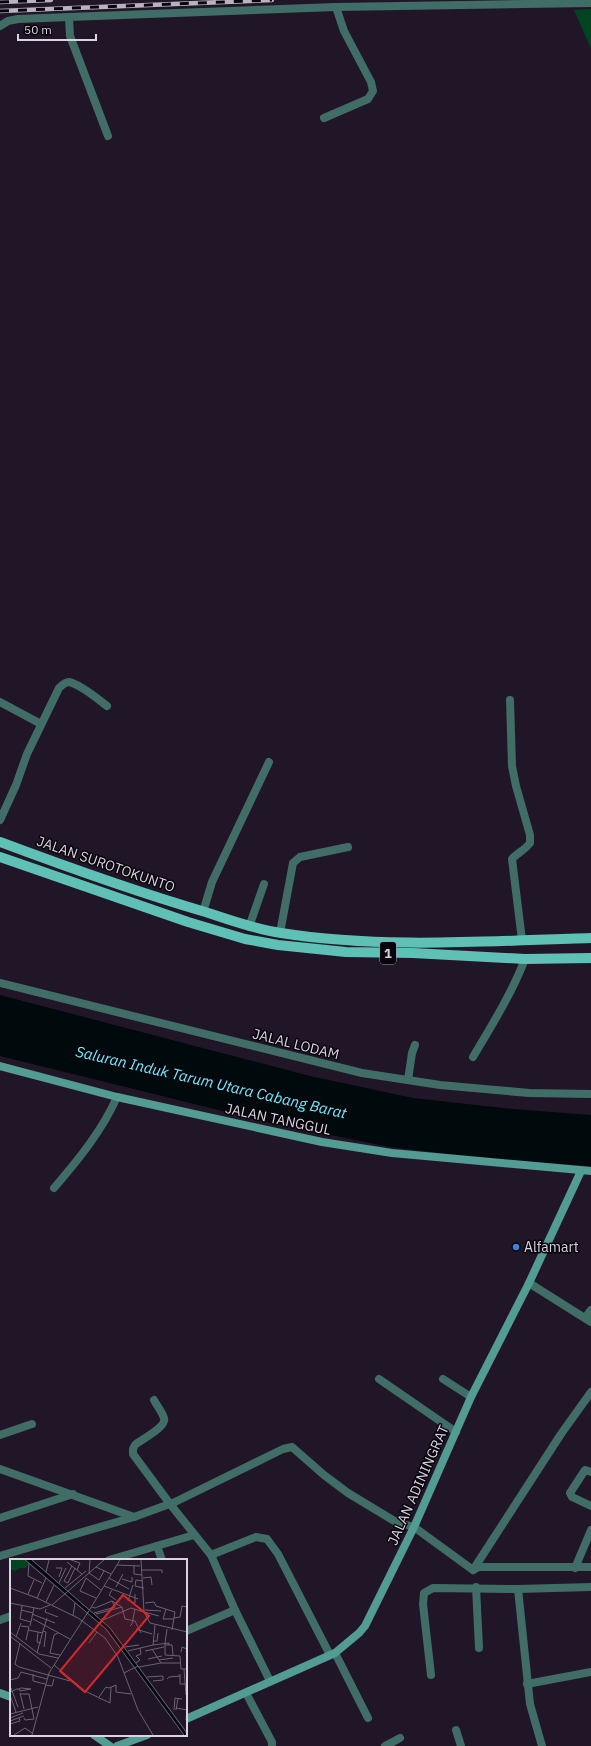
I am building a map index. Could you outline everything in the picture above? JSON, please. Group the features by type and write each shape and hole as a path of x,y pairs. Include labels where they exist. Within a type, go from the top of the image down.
{"main road":[{"name":"JALAN SUROTOKUNTO","path":"0,842 157,898 203,912"},
{"name":"JALAN SUROTOKUNTO","path":"0,857 188,922 245,939 278,946 346,952 412,953 525,959"},
{"path":"43,873 47,859"},
{"name":"1","path":"203,912 249,927 345,942 591,938"},
{"name":"1","path":"525,959 591,958"}],"street":[{"path":"0,26 8,21 18,19 336,8 591,2"},
{"path":"324,118 368,99 373,91 371,82 347,37 336,8"},
{"path":"69,17 70,36 108,136"},
{"path":"0,820 16,785 27,754 59,688 67,682 78,686 107,706"},
{"path":"510,700 512,766 530,835 530,844 525,850 512,859 522,940"},
{"path":"0,702 41,724"},
{"path":"203,912 212,882 269,762"},
{"path":"280,933 293,863 300,857 348,847"},
{"path":"249,927 264,884"},
{"path":"473,1057 504,1004 525,959"},
{"name":"JALAL LODAM","path":"0,983 362,1073 440,1085 529,1093 591,1094"},
{"path":"408,1080 415,1045"},
{"name":"JALAN TANGGUL","path":"0,1066 117,1097 322,1142 392,1153 591,1171"},
{"path":"54,1188 108,1118 117,1097"},
{"name":"JALAN ADININGRAT","path":"187,1718 332,1654 360,1633 365,1626 414,1527 472,1397 529,1283 581,1171"},
{"path":"529,1283 588,1320 591,1310"},
{"path":"379,1379 456,1432"},
{"path":"443,1379 472,1397"},
{"path":"473,1570 561,1434 591,1392"},
{"path":"154,1400 164,1418 164,1423 161,1427 135,1445 132,1451 137,1460 210,1555 270,1681"},
{"path":"0,1436 32,1424"},
{"path":"0,1556 170,1504 283,1449 292,1447 348,1493 396,1522 414,1527 473,1570"},
{"path":"0,1470 134,1516"},
{"path":"591,1472 585,1470 570,1493 572,1497 591,1506"},
{"path":"0,1518 73,1494"},
{"path":"575,1568 591,1530"},
{"path":"113,1559 194,1535"},
{"path":"210,1555 256,1537 266,1539 278,1554 368,1718"},
{"path":"157,1546 162,1559"},
{"path":"473,1570 479,1567 591,1567"},
{"path":"431,1675 423,1604 424,1593 433,1588 476,1587 518,1589 591,1587"},
{"path":"476,1587 479,1648"},
{"path":"518,1589 530,1704 542,1746"},
{"path":"187,1631 235,1610"},
{"path":"0,1620 10,1616"},
{"path":"527,1684 591,1672"},
{"path":"0,1693 10,1697"},
{"path":"246,1693 272,1742 272,1746"},
{"path":"456,1730 462,1746"},
{"path":"95,1736 110,1746"},
{"path":"117,1746 144,1736"},
{"path":"385,1746 400,1738"}],"green space":[{"path":"591,9 591,49 574,10"}],"water":[{"name":"Saluran Induk Tarum Utara Cabang Barat","path":"0,995 310,1076 413,1098 513,1109 591,1115 591,1166 482,1158 390,1147 271,1123 0,1056"}],"railway":[{"path":"0,2 51,0"},
{"path":"0,11 272,0"}],"place":[{"name":"Alfamart","path":"516,1247"}]}
